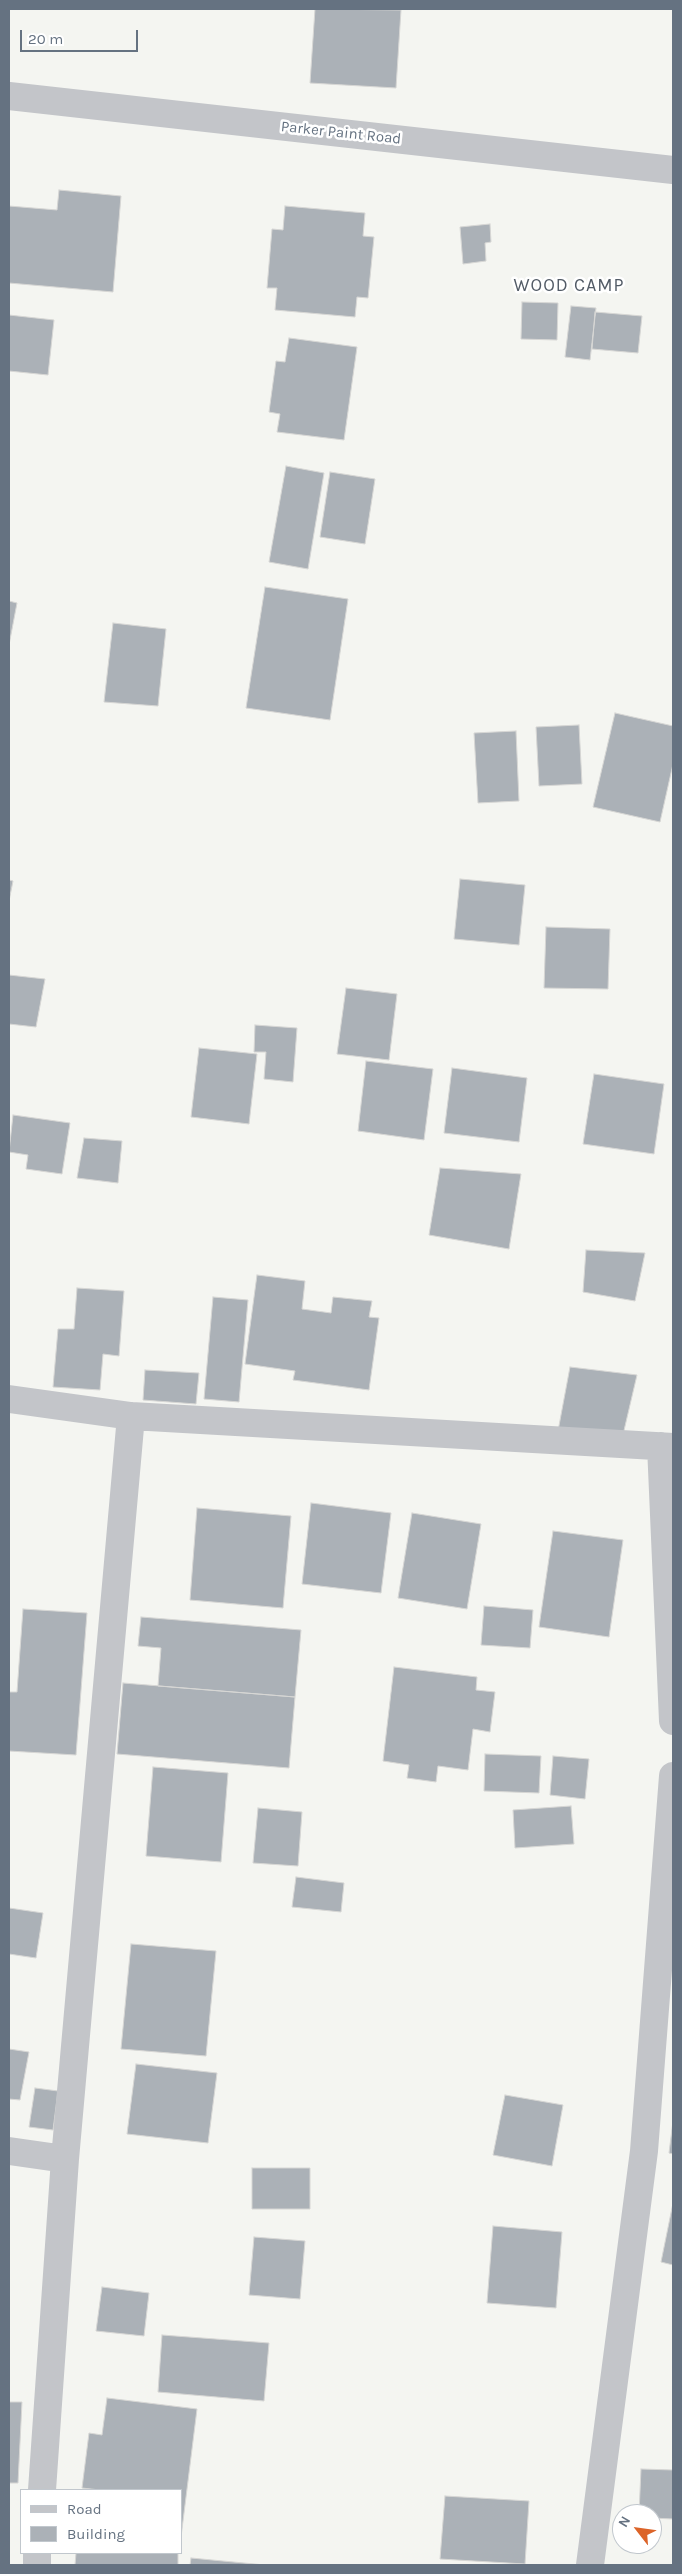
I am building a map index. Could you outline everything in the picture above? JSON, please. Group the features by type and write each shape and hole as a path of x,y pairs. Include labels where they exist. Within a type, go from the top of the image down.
{"street":[{"name":"Parker Paint Road","path":"9,96 673,170"},
{"path":"9,1399 131,1416 667,1446 673,1721"},
{"path":"42,2489 65,2159 131,1416"},
{"path":"590,2565 644,2151 673,1776"},
{"path":"9,2151 65,2159"}],"building":[{"path":"315,9 401,10 396,88 310,83"},
{"path":"59,190 121,196 113,292 9,283 9,206 57,210"},
{"path":"285,206 365,213 363,236 374,237 368,298 357,297 355,317 275,310 277,288 267,288 272,229 283,230"},
{"path":"490,224 491,242 485,243 486,261 463,264 460,227"},
{"path":"522,302 558,303 557,340 521,339"},
{"path":"571,306 596,308 590,360 565,357"},
{"path":"595,312 642,316 638,353 592,349"},
{"path":"9,315 54,320 48,375 9,371"},
{"path":"289,338 357,347 344,440 277,432 280,414 269,412 276,361 285,362"},
{"path":"286,466 324,473 308,569 269,562"},
{"path":"330,472 375,479 365,544 320,537"},
{"path":"265,587 348,599 330,720 246,708"},
{"path":"9,601 17,603 9,645"},
{"path":"113,623 166,629 158,706 104,702"},
{"path":"615,713 673,726 673,764 660,822 593,807"},
{"path":"579,725 582,784 539,786 536,727"},
{"path":"516,731 519,801 478,803 474,733"},
{"path":"460,879 525,885 519,945 454,939"},
{"path":"9,880 13,881 9,901"},
{"path":"546,927 610,929 608,989 544,988"},
{"path":"9,975 45,979 36,1027 9,1024"},
{"path":"346,988 397,994 389,1060 337,1054"},
{"path":"255,1025 297,1028 293,1082 264,1079 266,1052 254,1052"},
{"path":"199,1048 257,1054 249,1124 191,1117"},
{"path":"366,1061 433,1069 424,1140 358,1131"},
{"path":"452,1068 527,1078 519,1142 444,1133"},
{"path":"594,1074 664,1084 654,1154 583,1144"},
{"path":"13,1115 70,1123 62,1174 26,1169 28,1155 9,1152"},
{"path":"84,1138 122,1141 118,1183 77,1178"},
{"path":"440,1168 521,1174 509,1249 429,1235"},
{"path":"586,1250 645,1253 635,1301 583,1292"},
{"path":"257,1275 305,1281 302,1309 331,1313 333,1297 372,1301 369,1317 379,1318 369,1390 293,1380 295,1371 245,1364"},
{"path":"77,1288 124,1291 119,1356 103,1354 100,1390 53,1387 58,1329 74,1329"},
{"path":"213,1297 248,1300 239,1402 204,1399"},
{"path":"570,1367 637,1375 622,1439 558,1431"},
{"path":"145,1370 199,1373 196,1404 143,1400"},
{"path":"311,1503 391,1513 381,1593 302,1584"},
{"path":"197,1508 291,1516 283,1608 190,1600"},
{"path":"412,1513 481,1524 467,1609 398,1598"},
{"path":"553,1531 623,1540 609,1637 539,1627"},
{"path":"484,1606 533,1610 530,1648 481,1645"},
{"path":"23,1609 87,1613 76,1755 9,1751 9,1692 17,1692"},
{"path":"141,1617 301,1630 295,1697 158,1686 161,1648 138,1646"},
{"path":"394,1667 477,1677 476,1690 495,1692 490,1732 473,1729 468,1770 438,1766 436,1782 407,1778 409,1765 383,1761"},
{"path":"123,1683 295,1697 289,1768 117,1754"},
{"path":"485,1754 541,1756 539,1793 484,1791"},
{"path":"553,1756 589,1759 585,1799 550,1795"},
{"path":"153,1767 228,1773 221,1862 146,1856"},
{"path":"571,1806 574,1844 515,1848 513,1810"},
{"path":"258,1808 302,1812 298,1866 253,1863"},
{"path":"296,1877 344,1883 341,1912 292,1907"},
{"path":"9,1908 43,1913 36,1958 9,1954"},
{"path":"131,1944 216,1951 206,2056 121,2049"},
{"path":"9,2049 29,2052 20,2100 9,2099"},
{"path":"136,2064 217,2073 208,2143 127,2134"},
{"path":"35,2088 58,2091 53,2130 29,2127"},
{"path":"505,2095 563,2105 552,2166 493,2155"},
{"path":"673,2121 673,2154 669,2153"},
{"path":"252,2168 310,2168 310,2209 252,2209"},
{"path":"673,2203 673,2265 661,2262"},
{"path":"493,2226 562,2232 556,2308 487,2303"},
{"path":"254,2237 305,2241 300,2299 249,2295"},
{"path":"102,2287 149,2293 144,2336 96,2331"},
{"path":"162,2335 269,2343 264,2401 158,2392"},
{"path":"107,2398 197,2409 182,2529 182,2489 82,2488 89,2433 102,2435"},
{"path":"9,2402 22,2402 18,2483 9,2483"},
{"path":"641,2469 673,2470 673,2519 662,2518 662,2504 639,2504"},
{"path":"445,2496 529,2501 525,2564 440,2559"},
{"path":"76,2554 178,2554 178,2565 75,2565"},
{"path":"191,2558 265,2565 190,2565"}],"district":[{"name":"WOOD CAMP","path":"569,286"}]}
